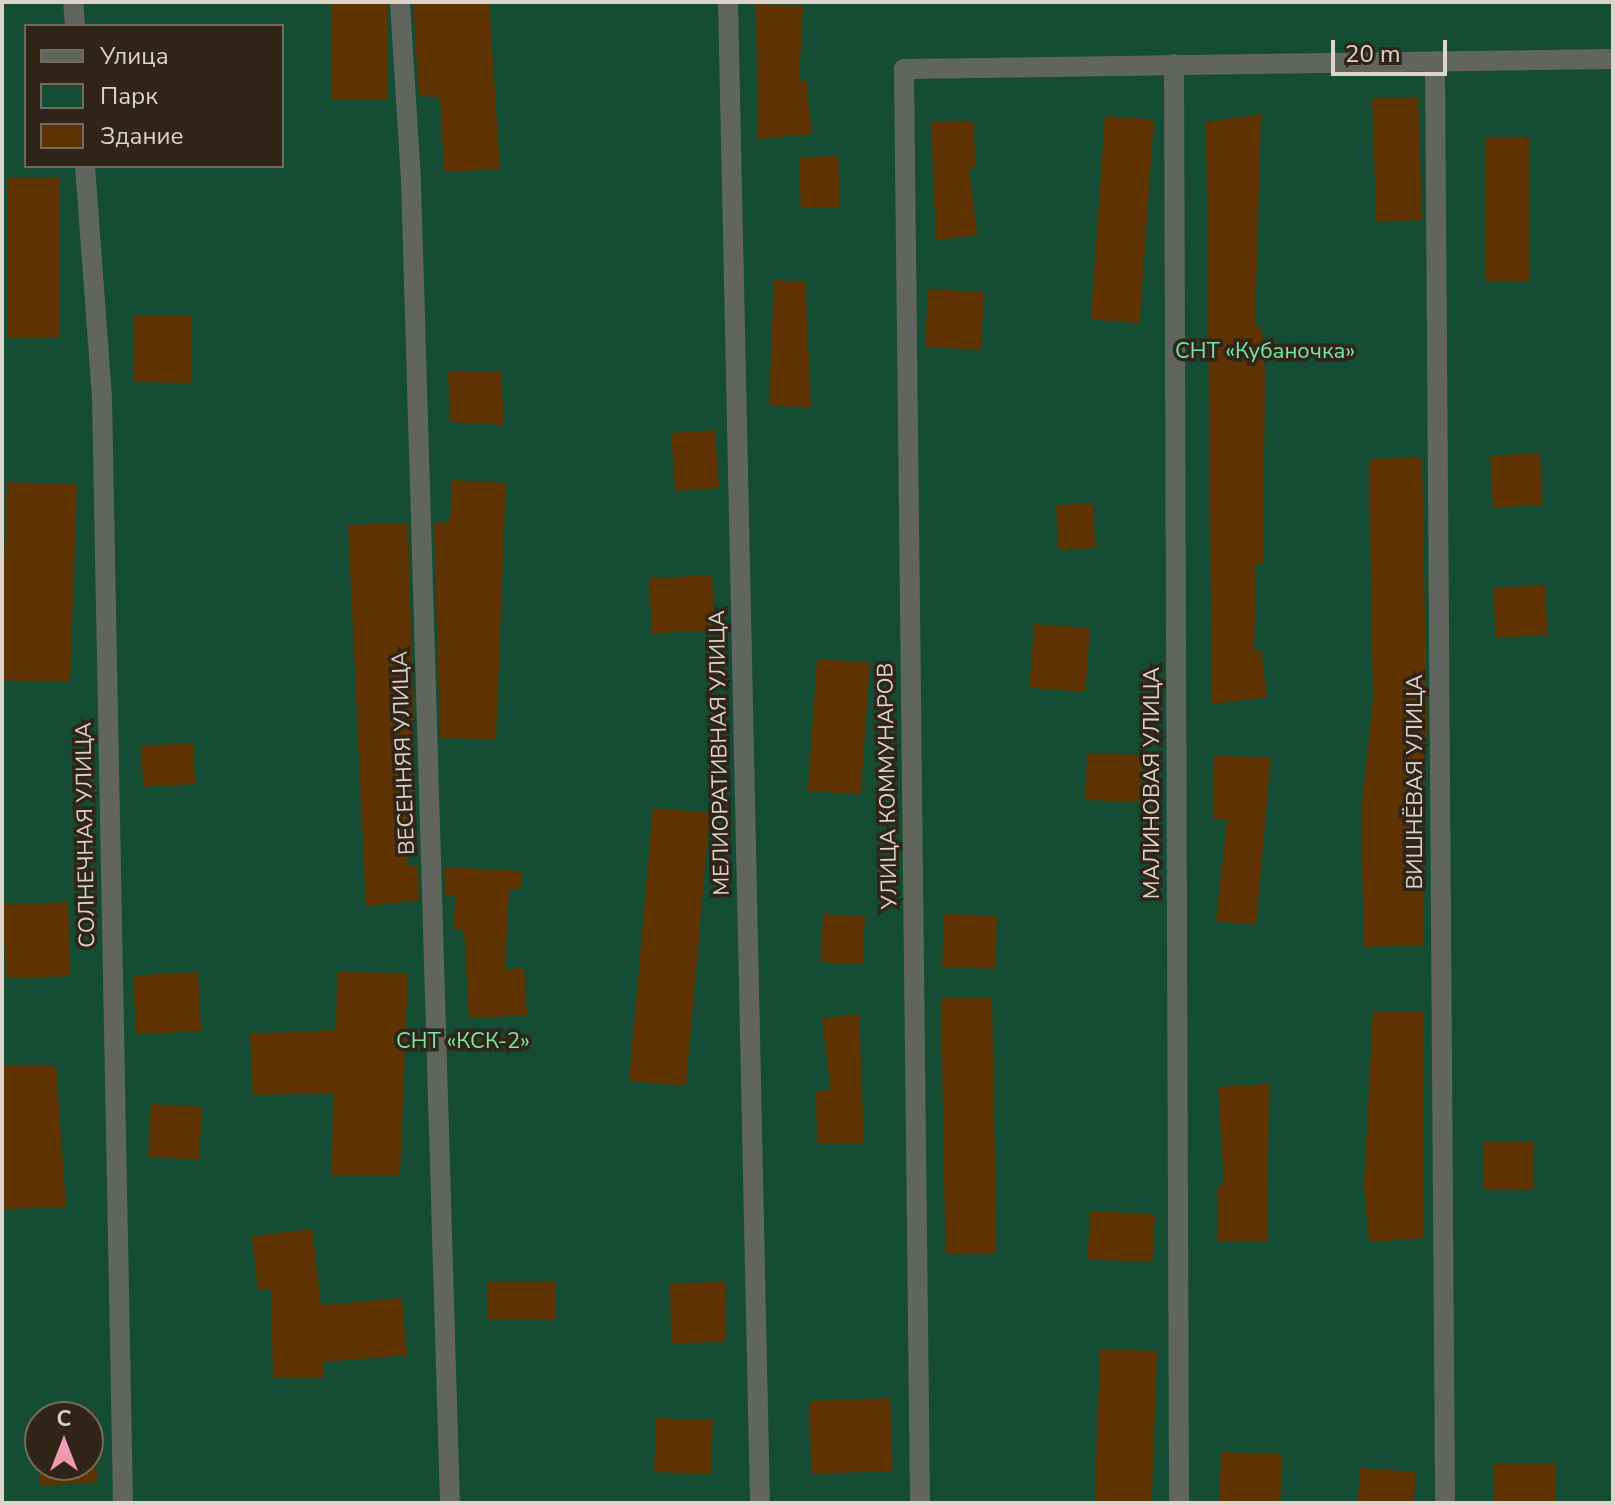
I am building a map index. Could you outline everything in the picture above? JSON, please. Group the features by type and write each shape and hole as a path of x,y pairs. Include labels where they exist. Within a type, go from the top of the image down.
{"street":[{"path":"73,2 75,24"},
{"name":"ВЕСЕННЯЯ УЛИЦА","path":"400,2 411,182 450,1503"},
{"name":"МЕЛИОРАТИВНАЯ УЛИЦА","path":"728,2 760,1503"},
{"path":"1174,64 1613,59"},
{"name":"ВИШНЁВАЯ УЛИЦА","path":"1435,61 1445,1503"},
{"name":"УЛИЦА КОММУНАРОВ","path":"920,1503 904,69 1174,64"},
{"name":"МАЛИНОВАЯ УЛИЦА","path":"1174,64 1179,1503"},
{"name":"СОЛНЕЧНАЯ УЛИЦА","path":"85,168 102,398 123,1503"}],"green space":[{"path":"2,2 1613,2 1613,1503 2,1503"}],"building":[{"path":"331,2 387,2 387,100 331,100"},
{"path":"413,2 489,2 500,169 444,172 440,97 419,96"},
{"path":"756,4 803,6 799,81 806,80 812,134 758,139"},
{"path":"1418,97 1422,220 1376,222 1372,99"},
{"path":"1261,114 1255,328 1262,328 1265,377 1263,563 1256,563 1254,651 1261,650 1267,697 1212,704 1206,122"},
{"path":"1105,116 1154,119 1140,323 1091,320"},
{"path":"974,121 975,168 969,168 977,235 936,240 931,122"},
{"path":"1485,138 1529,138 1529,282 1485,282"},
{"path":"838,156 840,207 801,208 799,157"},
{"path":"7,178 60,178 60,338 7,338"},
{"path":"774,280 805,282 811,407 769,406"},
{"path":"928,289 984,292 981,350 925,347"},
{"path":"134,315 192,316 191,383 133,382"},
{"path":"448,372 501,372 504,425 450,422"},
{"path":"715,430 719,488 675,491 671,433"},
{"path":"1540,453 1543,505 1493,508 1490,456"},
{"path":"1422,457 1427,729 1422,782 1416,781 1416,890 1423,890 1423,945 1364,947 1361,812 1373,700 1369,459"},
{"path":"452,480 506,483 496,739 440,738 434,523 450,522"},
{"path":"7,482 77,484 70,682 2,680"},
{"path":"1093,503 1095,548 1058,550 1056,505"},
{"path":"408,523 414,738 407,865 418,866 419,900 366,906 348,525"},
{"path":"712,575 715,630 652,633 649,578"},
{"path":"1545,585 1548,635 1496,638 1493,588"},
{"path":"1034,624 1090,628 1085,692 1030,688"},
{"path":"817,659 870,663 861,794 808,791"},
{"path":"193,743 195,784 143,787 141,746"},
{"path":"1087,753 1142,755 1140,802 1085,800"},
{"path":"1214,756 1271,757 1256,925 1216,921 1227,820 1213,820"},
{"path":"653,808 710,813 686,1086 629,1081"},
{"path":"444,867 522,871 522,888 509,890 505,969 524,968 527,1015 469,1018 464,929 454,929 455,896 445,897"},
{"path":"68,902 71,976 6,978 3,904"},
{"path":"823,914 865,916 862,964 820,962"},
{"path":"944,914 997,916 995,969 942,967"},
{"path":"198,972 201,1031 136,1034 133,975"},
{"path":"337,972 408,973 400,1176 332,1175 333,1093 253,1095 250,1034 336,1030"},
{"path":"992,997 996,1253 945,1254 941,998"},
{"path":"1373,1011 1424,1011 1423,1238 1369,1242 1364,1185"},
{"path":"859,1014 864,1143 817,1144 816,1091 831,1090 822,1018"},
{"path":"56,1065 66,1207 2,1209 2,1066"},
{"path":"1269,1084 1267,1241 1218,1241 1217,1186 1224,1185 1218,1087"},
{"path":"151,1104 202,1107 199,1160 148,1157"},
{"path":"1484,1141 1533,1141 1533,1190 1484,1190"},
{"path":"1090,1211 1155,1214 1152,1262 1087,1259"},
{"path":"312,1229 321,1305 402,1298 407,1355 323,1362 323,1377 273,1378 271,1289 258,1290 252,1236"},
{"path":"487,1282 556,1282 556,1320 487,1320"},
{"path":"725,1282 726,1342 671,1343 670,1283"},
{"path":"1100,1349 1157,1351 1152,1503 1095,1501"},
{"path":"890,1398 893,1471 812,1474 809,1401"},
{"path":"656,1418 713,1420 711,1474 654,1472"},
{"path":"1221,1452 1282,1454 1280,1503 1219,1503"},
{"path":"1494,1463 1556,1464 1555,1503 1493,1503"},
{"path":"1360,1468 1416,1472 1414,1503 1358,1503"},
{"path":"40,1481 97,1481 97,1482 40,1486"}],"park label":[{"name":"СНТ «Кубаночка»","path":"1265,352"},
{"name":"СНТ «КСК-2»","path":"463,1042"}]}
